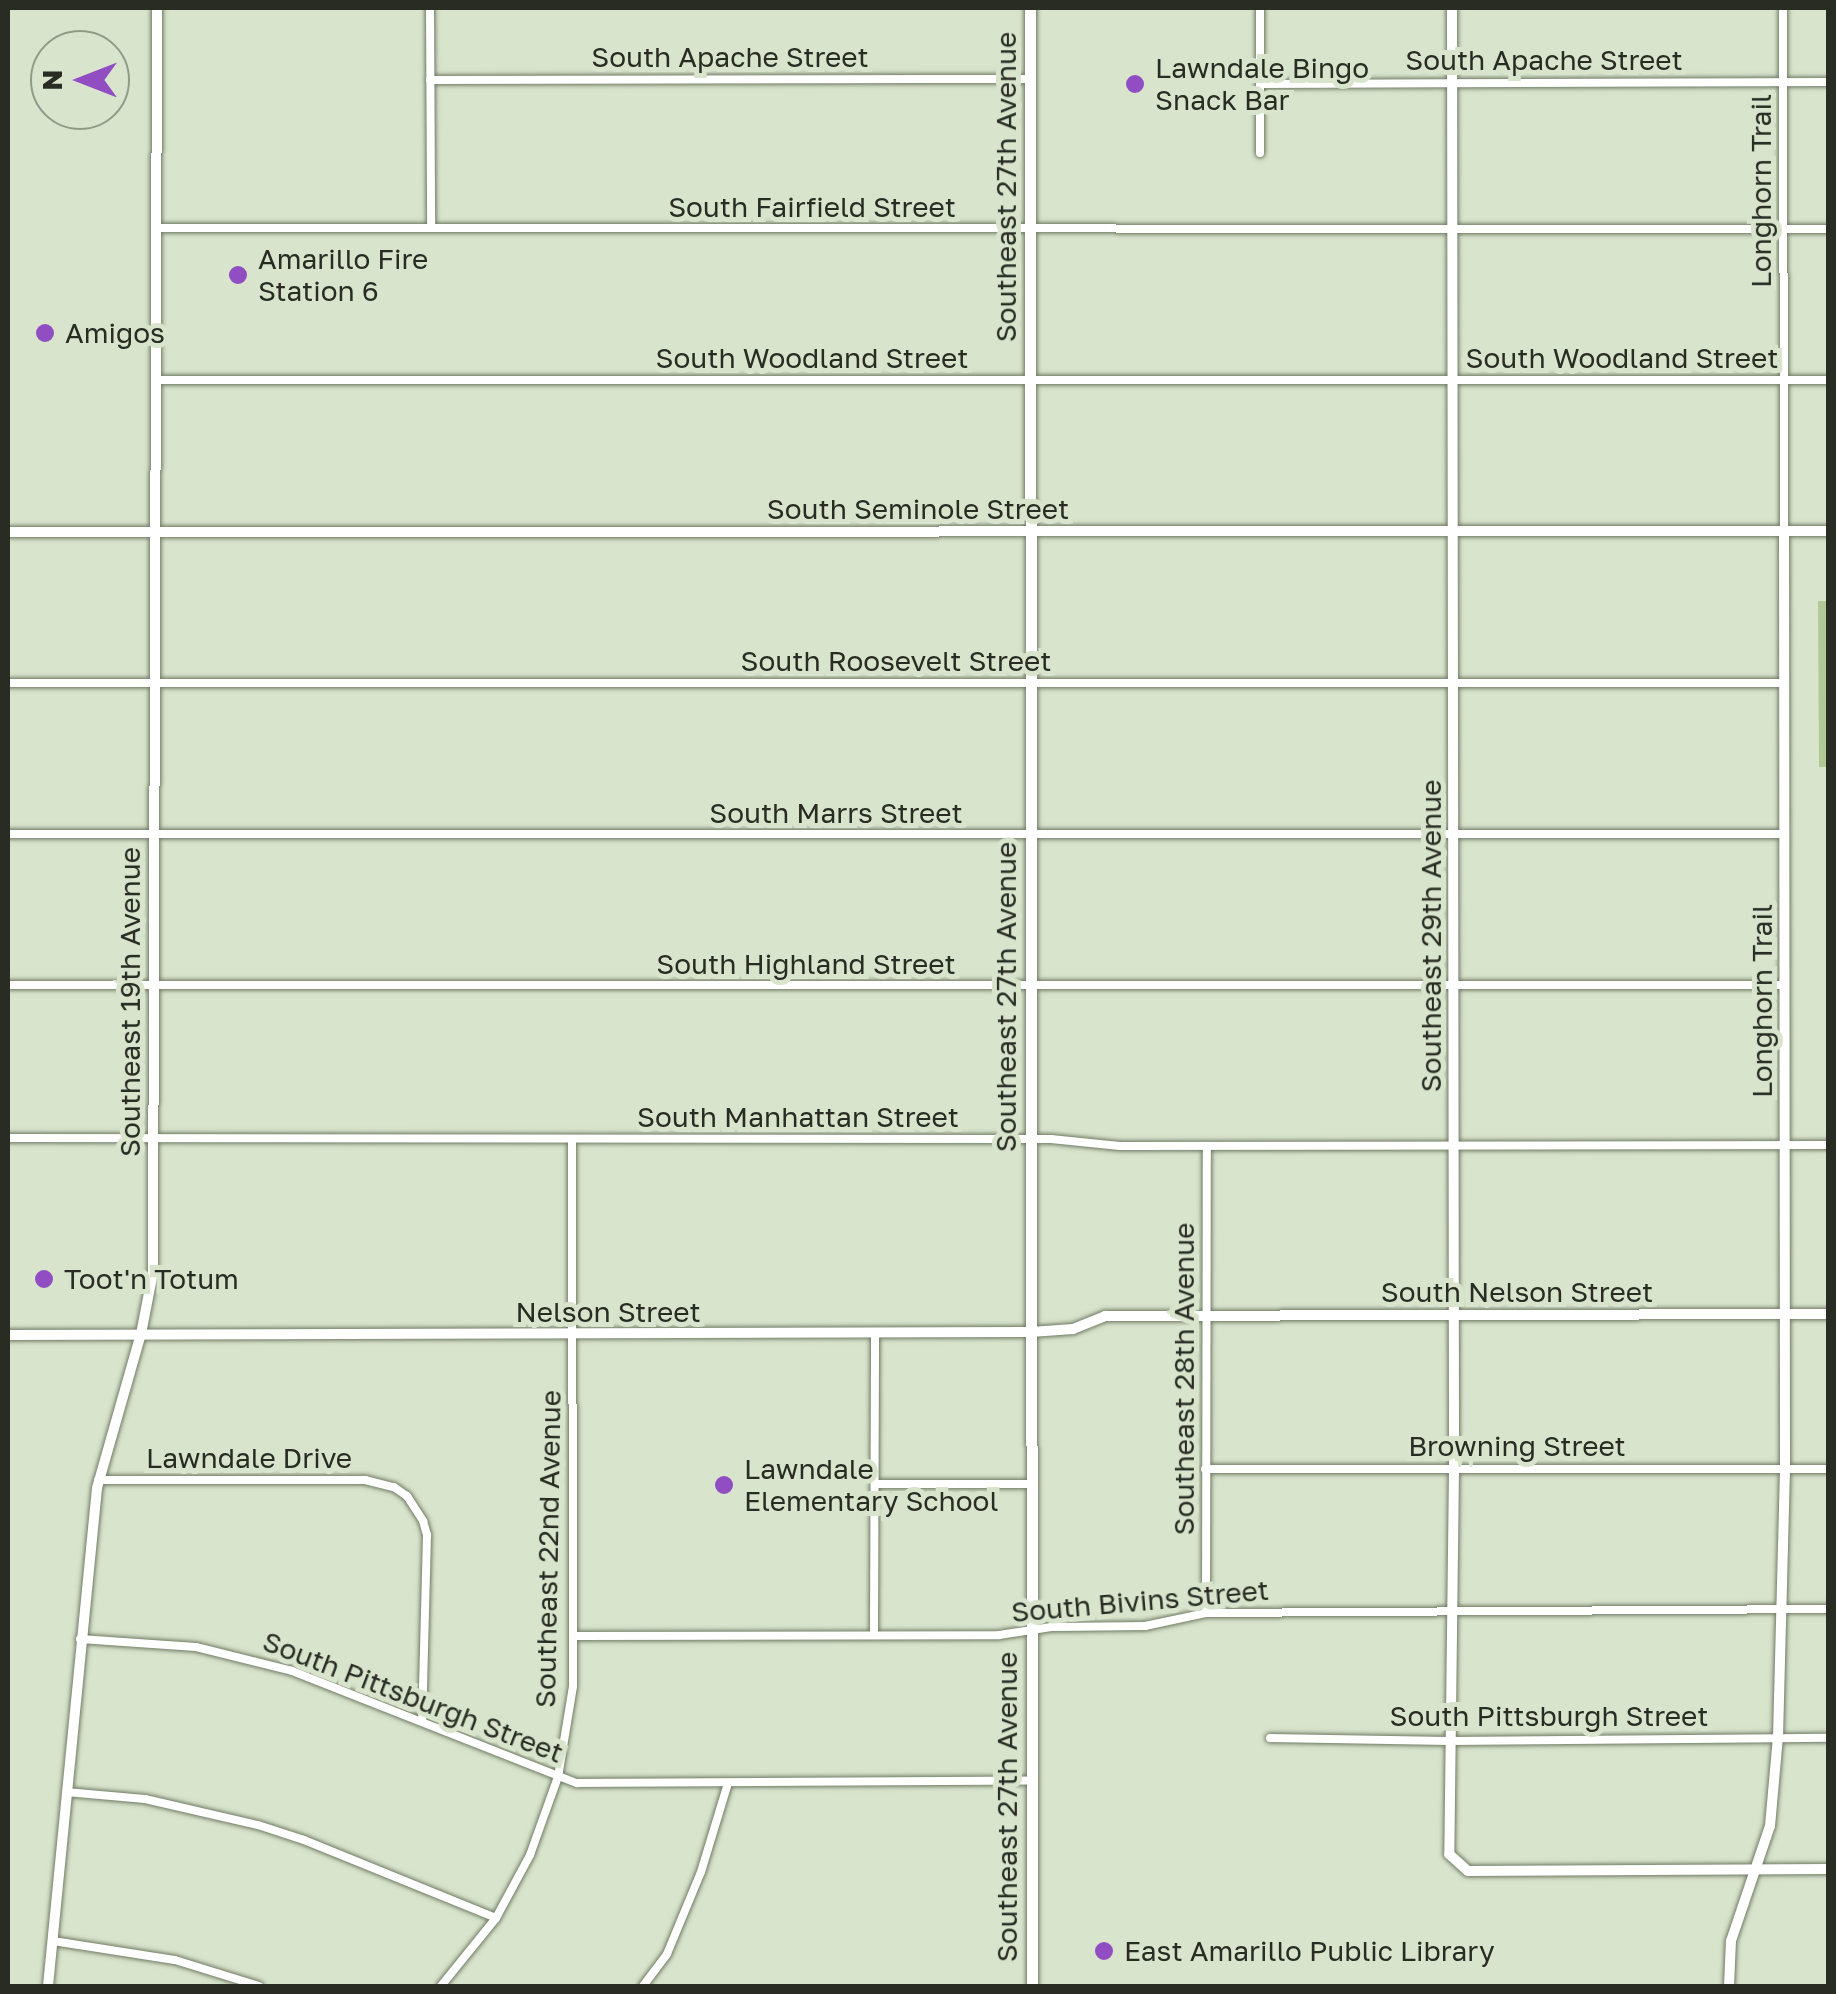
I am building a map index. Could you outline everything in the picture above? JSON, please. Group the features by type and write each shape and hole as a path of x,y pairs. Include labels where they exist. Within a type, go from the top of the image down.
{"main road":[{"name":"Southeast 27th Avenue","path":"1030,8 1032,1986"}],"street":[{"name":"Southeast 19th Avenue","path":"48,1986 98,1480 141,1334 152,1272 157,8"},
{"path":"430,8 431,228"},
{"path":"1260,8 1260,152"},
{"name":"Southeast 29th Avenue","path":"1452,8 1454,1469 1449,1854 1455,1864 1468,1871 1755,1870"},
{"name":"Longhorn Trail","path":"1729,1986 1731,1942 1770,1826 1778,1738 1785,1469 1783,8"},
{"name":"South Apache Street","path":"430,80 1030,79"},
{"name":"South Apache Street","path":"1260,84 1828,82"},
{"name":"South Fairfield Street","path":"156,228 1828,229"},
{"name":"South Woodland Street","path":"156,380 1828,380"},
{"name":"South Seminole Street","path":"8,532 1828,531"},
{"name":"South Roosevelt Street","path":"8,683 1784,683"},
{"name":"South Marrs Street","path":"8,834 1784,834"},
{"name":"South Highland Street","path":"8,985 1784,985"},
{"name":"South Manhattan Street","path":"8,1138 1031,1140 1207,1146 1828,1145"},
{"name":"Southeast 22nd Avenue","path":"441,1986 496,1918 530,1855 558,1778 574,1686 572,1140"},
{"name":"Southeast 28th Avenue","path":"1206,1613 1207,1146"},
{"name":"South Nelson Street","path":"1206,1316 1828,1314"},
{"name":"Nelson Street","path":"8,1335 1031,1332 1074,1329 1106,1316 1206,1316"},
{"path":"874,1634 875,1333"},
{"name":"Browning Street","path":"1205,1469 1828,1469"},
{"name":"Lawndale Drive","path":"98,1480 365,1480 380,1482 406,1496 416,1508 427,1536 422,1720"},
{"path":"875,1484 1031,1484"},
{"name":"South Bivins Street","path":"575,1636 998,1636 1145,1626 1206,1613 1828,1609"},
{"name":"South Pittsburgh Street","path":"80,1639 147,1641 244,1657 422,1720 577,1783 1031,1782"},
{"name":"South Pittsburgh Street","path":"1270,1738 1448,1741 1828,1738"},
{"path":"643,1986 667,1954 701,1872 728,1783"},
{"path":"66,1792 145,1799 258,1826 304,1840 496,1918"},
{"path":"1755,1870 1828,1869"},
{"path":"53,1941 174,1960 237,1983 258,1986"}],"green space":[{"path":"1818,601 1828,601 1828,767 1819,767"}],"place":[{"name":"Lawndale Bingo Snack Bar","path":"1135,84"},
{"name":"Amarillo Fire Station 6","path":"238,275"},
{"name":"Amigos","path":"45,333"},
{"name":"Toot'n Totum","path":"44,1279"},
{"name":"Lawndale Elementary School","path":"724,1485"},
{"name":"East Amarillo Public Library","path":"1104,1951"}]}
